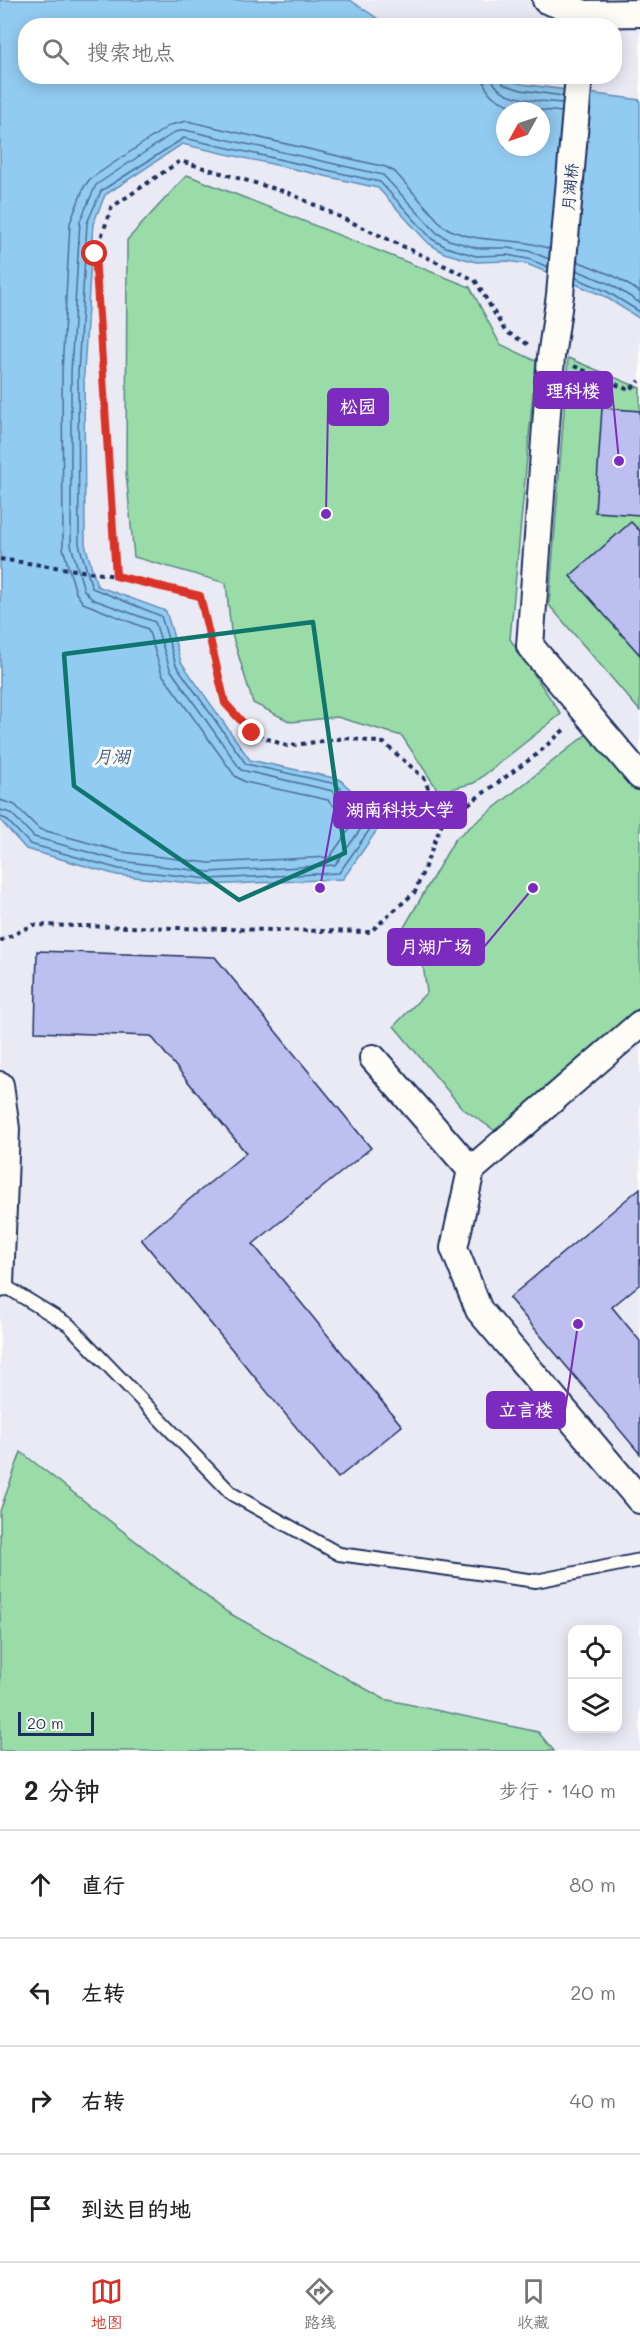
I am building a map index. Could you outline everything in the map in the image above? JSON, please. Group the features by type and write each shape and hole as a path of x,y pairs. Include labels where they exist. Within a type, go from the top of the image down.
{"street":[{"path":"546,0 581,18"},
{"path":"601,18 640,13"},
{"name":"月湖桥","path":"578,84 560,295 551,357 530,646 640,776"},
{"path":"640,1024 471,1170 454,1248 479,1310 640,1500"},
{"path":"374,1058 471,1170"},
{"path":"0,1085 6,1129 0,1283"}],"lane":[{"path":"0,1283 69,1325 232,1494 339,1554 536,1581 640,1560"}],"path":[{"path":"116,576 95,254 112,207 180,161 289,192 475,280 505,331 551,357 629,390 640,381"},
{"path":"0,559 101,576 116,576 200,596 225,703 252,733 287,746 345,738 384,743 424,778 442,823"},
{"path":"0,941 33,925 370,932 416,892 442,823 536,755 585,711"}],"highlighted area":[{"path":"313,622 345,853 239,900 74,786 64,654"}],"shaded area":[{"path":"0,0 640,0 640,1751 0,1751"}],"green space":[{"path":"187,175 470,287 500,344 536,361 510,639 561,714 474,783 439,792 402,736 337,717 291,722 253,703 231,631 226,583 134,557 126,472 127,240"},
{"path":"568,358 640,388 640,711 549,605"},
{"path":"588,733 640,792 640,1007 497,1132 462,1108 394,1026 427,992 422,959 399,936 455,839"},
{"path":"21,1452 227,1612 384,1699 538,1732 554,1751 0,1751 0,1511"}],"water":[{"name":"月湖","path":"0,0 350,0 377,18 18,18 18,84 522,84 640,100 640,319 604,296 527,264 507,261 476,262 444,253 428,243 378,188 182,144 105,195 93,224 84,373 85,544 97,586 166,611 181,662 250,760 339,779 384,820 343,879 208,885 117,875 26,849 0,820"}],"building":[{"path":"602,408 640,411 640,515 595,512"},
{"path":"631,522 640,531 640,655 570,576"},
{"path":"37,951 215,957 371,1148 253,1244 402,1426 338,1478 141,1239 246,1153 151,1036 35,1032"},
{"path":"640,1188 640,1284 612,1307 640,1341 640,1454 509,1298"}],"place":[{"name":"理科楼","path":"619,461"},
{"name":"松园","path":"326,514"},
{"name":"湖南科技大学","path":"320,888"},
{"name":"月湖广场","path":"533,888"},
{"name":"立言楼","path":"578,1324"}],"route":[{"path":"95,254 116,576 200,596 225,703 252,733"}]}
